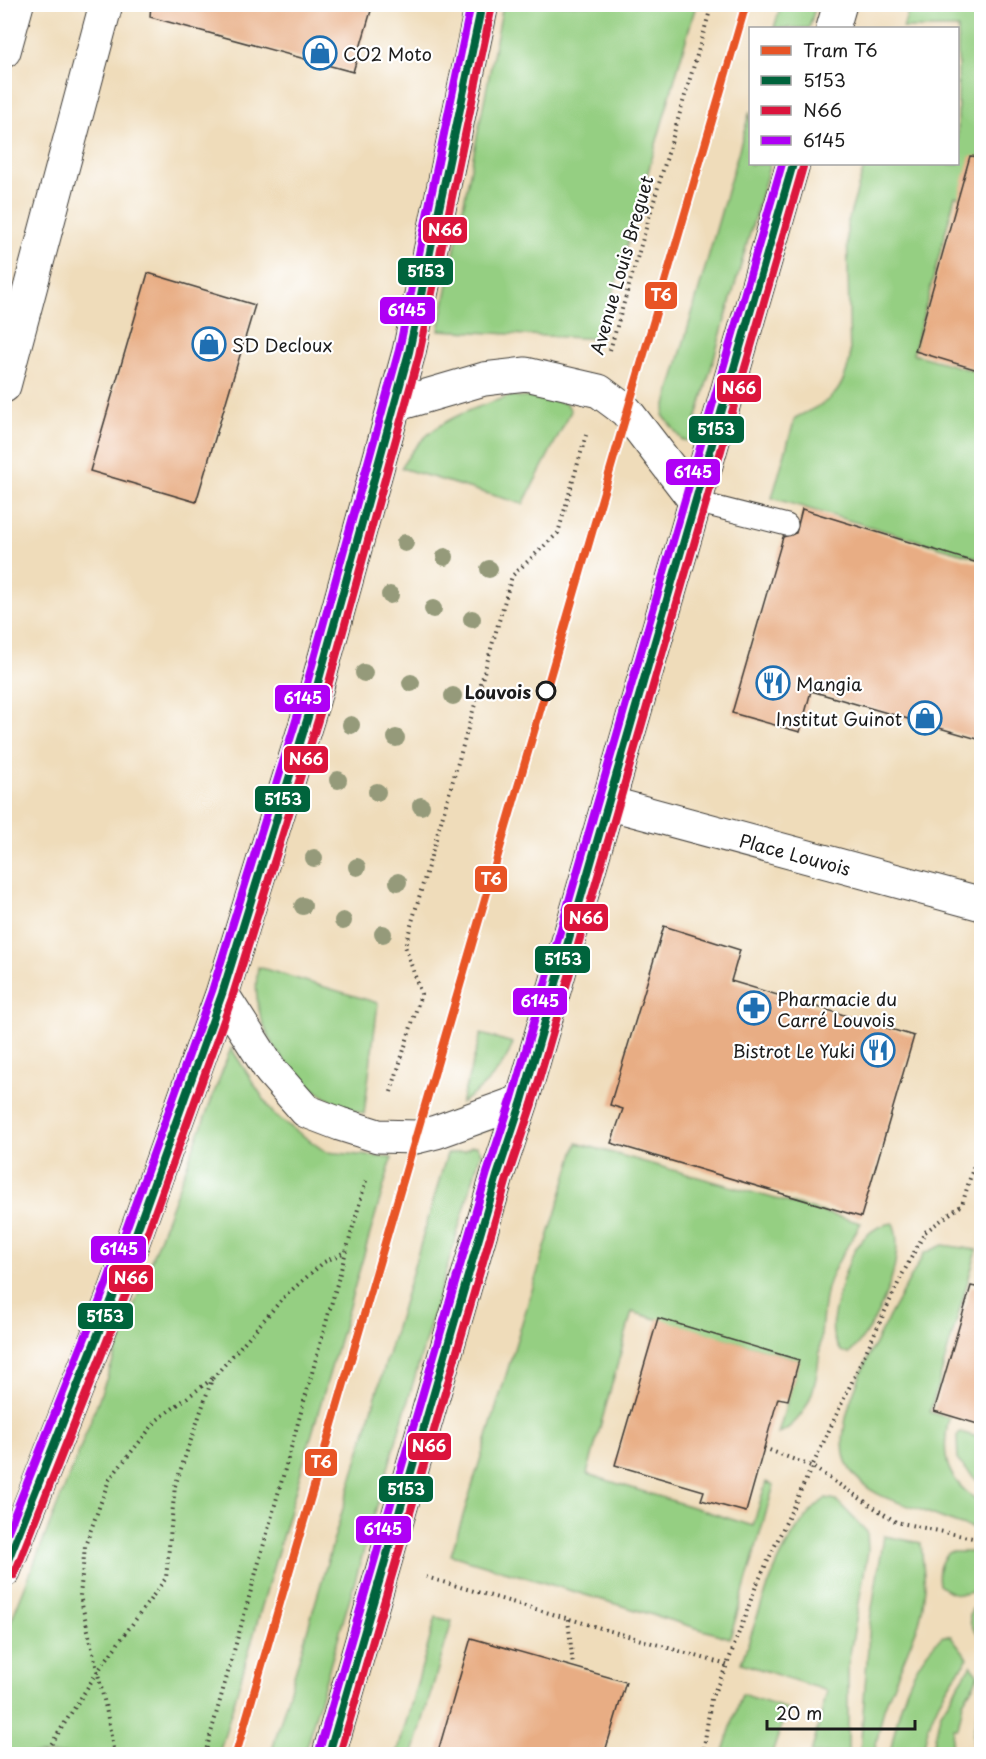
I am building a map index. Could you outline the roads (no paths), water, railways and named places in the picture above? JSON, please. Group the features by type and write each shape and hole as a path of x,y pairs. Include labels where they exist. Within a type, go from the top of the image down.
{"main road":[{"path":"4,51 17,4"},
{"path":"4,386 106,4"},
{"path":"4,1570 116,1289 222,994 313,701 395,405 421,301 482,4"},
{"path":"832,27 840,4"},
{"path":"329,1755 497,1176 522,1101 793,165"},
{"path":"395,405 484,379 525,374 599,391 626,411 696,502"},
{"name":"Place Louvois","path":"608,803 981,904"},
{"path":"222,994 271,1071 306,1111 378,1136 416,1137 522,1101"}],"lane":[{"path":"696,502 787,525"}],"tram line":[{"name":"T6","path":"236,1754 746,4"}],"place":[{"name":"CO2 Moto","path":"320,53"},
{"name":"SD Decloux","path":"209,344"},
{"name":"Mangia","path":"773,683"},
{"name":"Louvois","path":"546,691"},
{"name":"Institut Guinot","path":"925,718"},
{"name":"Pharmacie du Carré Louvois","path":"754,1008"},
{"name":"Bistrot Le Yuki","path":"878,1050"}]}
